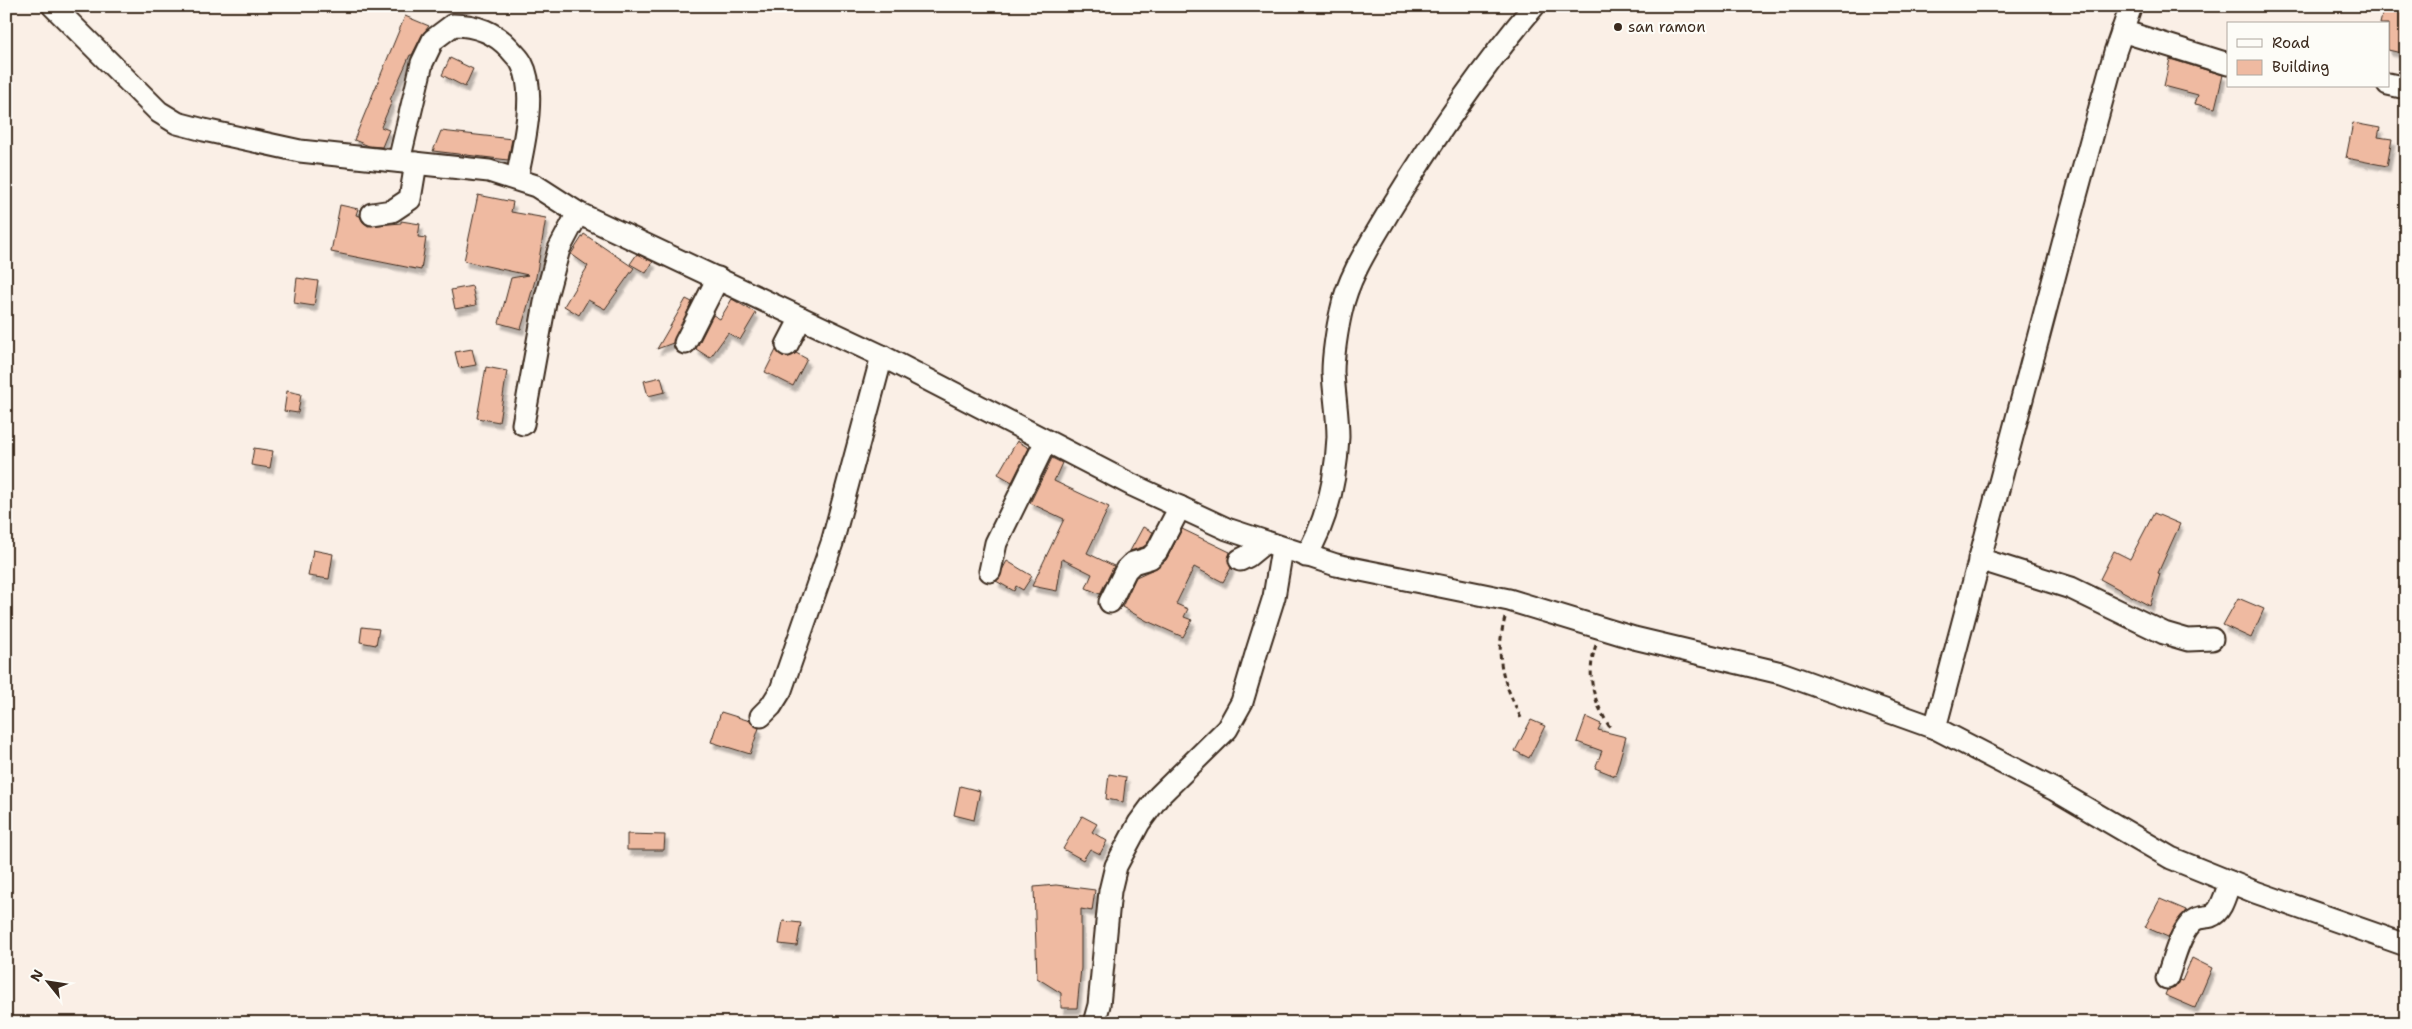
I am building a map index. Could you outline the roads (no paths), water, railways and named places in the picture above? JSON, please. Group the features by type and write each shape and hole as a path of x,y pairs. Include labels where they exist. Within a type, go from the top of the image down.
{"street":[{"path":"53,6 159,112 178,123 300,151 489,171 517,178 536,186 578,213 882,356 1046,441 1227,529 1306,556 1345,566 1509,600 1634,638 1781,673 1935,728 2055,790 2171,858 2230,882 2406,945"},
{"path":"1306,556 1318,536 1330,496 1338,436 1333,369 1341,311 1352,280 1368,248 1436,134 1500,46 1534,6"},
{"path":"1935,728 2068,225 2122,31 2131,6"},
{"path":"372,214 392,211 410,199 408,162 422,62 433,40 452,25 472,25 500,38 522,64 529,96 517,178"},
{"path":"2122,31 2227,64"},
{"path":"2390,84 2406,88"},
{"path":"523,424 546,297 559,249 578,213"},
{"path":"684,343 718,278"},
{"path":"787,345 801,318"},
{"path":"760,716 771,706 781,690 832,543 882,356"},
{"path":"990,571 996,543 1046,441"},
{"path":"1110,602 1126,570 1133,562 1150,558 1157,551 1180,507"},
{"path":"1240,560 1273,546"},
{"path":"1094,1023 1099,1005 1110,891 1116,866 1139,823 1159,796 1228,729 1242,702 1274,597 1273,546"},
{"path":"1979,559 2072,588 2164,633 2188,640 2212,639"},
{"path":"2167,978 2185,931 2191,923 2200,917 2213,916 2219,909 2230,882"}],"place":[{"name":"san ramon","path":"1618,27"}]}
